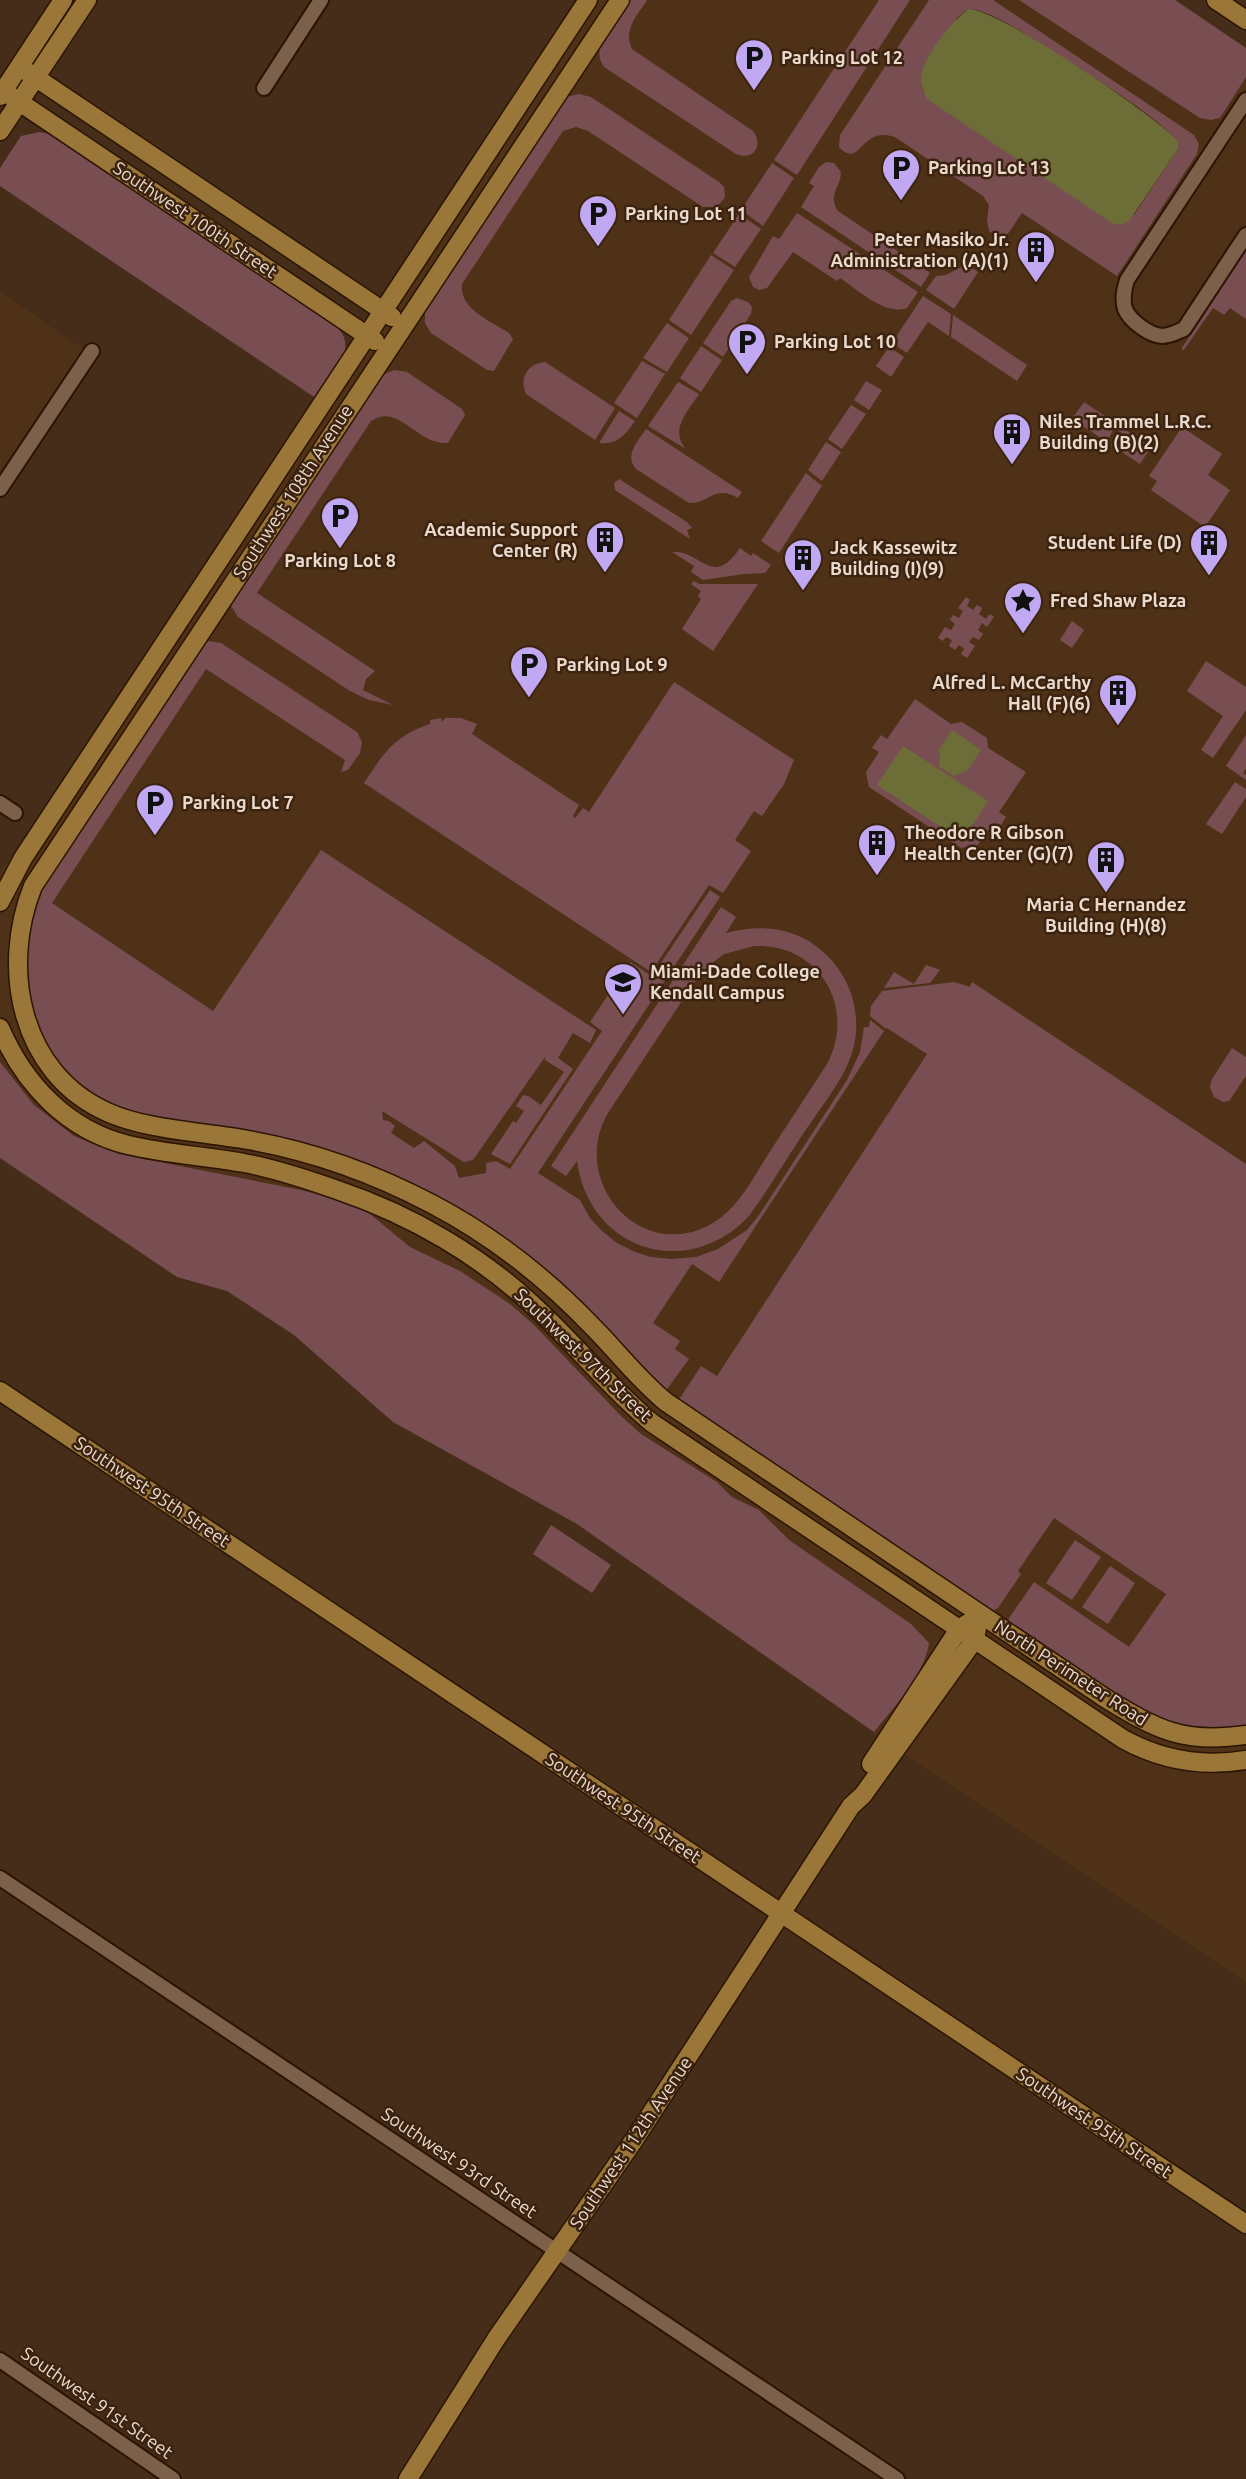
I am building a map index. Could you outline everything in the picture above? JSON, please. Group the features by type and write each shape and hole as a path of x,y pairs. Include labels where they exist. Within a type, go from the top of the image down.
{"street":[{"path":"2,94 63,0"},
{"path":"0,131 87,0"},
{"path":"264,88 321,0"},
{"name":"Southwest 108th Avenue","path":"0,902 23,858 588,0"},
{"name":"Southwest 108th Avenue","path":"19,1002 14,970 16,939 21,914 33,886 620,0"},
{"path":"1216,0 1246,20"},
{"name":"Southwest 100th Street","path":"20,67 403,325"},
{"name":"Southwest 100th Street","path":"2,94 19,102 387,349"},
{"path":"1246,100 1127,280 1123,295 1128,313 1141,326 1158,335 1170,335 1180,331 1192,318 1246,235"},
{"path":"0,489 92,351"},
{"path":"0,803 15,813"},
{"name":"Southwest 97th Street","path":"19,1002 30,1036 48,1065 85,1099 107,1112 134,1121 285,1148 344,1166 434,1205 518,1260 573,1307 643,1382 666,1402 979,1615"},
{"name":"Southwest 97th Street","path":"0,1028 18,1064 39,1091 60,1111 85,1127 127,1145 280,1171 370,1202 401,1216 481,1263 523,1296 592,1362 635,1409 673,1438 967,1634"},
{"path":"280,1171 291,1161 327,1170 344,1166"},
{"path":"592,1362 614,1374 650,1406 658,1407 666,1402"},
{"name":"Southwest 95th Street","path":"0,1391 1246,2224"},
{"name":"Southwest 112th Avenue","path":"408,2479 496,2339 558,2252 851,1806 863,1795 979,1615"},
{"name":"North Perimeter Road","path":"979,1615 1148,1724 1192,1737 1246,1735"},
{"name":"North Perimeter Road","path":"967,1634 1092,1719 1140,1747 1168,1757 1205,1764 1246,1760"},
{"name":"Southwest 93rd Street","path":"0,1878 897,2479"},
{"name":"Southwest 91st Street","path":"0,2360 173,2479"}],"shaded area":[{"name":"Miami-Dade College Kendall Campus","path":"577,0 1174,0 1246,48 1246,1982 910,1758 577,1524 393,1422 294,1335 227,1291 177,1277 0,1158 0,873 317,399"},
{"path":"627,0 647,0 630,29 632,49 753,131 757,147 752,154 736,154 604,67 600,59 602,41"},
{"path":"879,0 910,0 797,175 774,160"},
{"path":"929,0 993,0 1194,135 1199,144 1197,154 1117,276 1022,213 1003,241 989,231 989,205 983,196 895,137 875,137 857,151 846,153 839,147 840,135","holes":["973,9 1010,25 1114,91 1149,115 1178,141 1178,149 1134,215 923,91 921,76 957,18 965,11"]},
{"path":"1019,0 1175,0 1246,48 1246,77 1220,118 1200,118"},
{"path":"969,9 986,14 1042,44 1140,110 1178,141 1178,149 1129,221 1120,225 1112,223 927,99 921,78 926,61 947,30"},
{"path":"579,94 591,97 719,182 724,187 725,197 717,207 703,207 588,131 576,127 563,131 462,284 462,293 471,307 509,333 513,339 494,371 487,370 431,333 425,323 425,310 565,97"},
{"path":"40,132 50,134 333,323 344,337 344,355 317,399 0,186 0,168 21,136"},
{"path":"826,162 834,163 841,172 834,196 838,211 930,273 921,287 801,207 814,186 809,183 819,167"},
{"path":"772,163 794,178 763,226 741,210"},
{"path":"797,213 918,292 907,308 881,305 840,278 837,281 793,252 767,288 759,290 753,287 749,277 773,236 779,239"},
{"path":"739,214 761,229 735,267 713,253"},
{"path":"1246,250 1246,319 1230,308 1224,315 1213,308 1183,351 1182,348"},
{"path":"711,255 734,270 691,335 669,320"},
{"path":"963,266 978,272 954,309 926,290 936,276 946,275"},
{"path":"0,292 87,351 0,480"},
{"path":"923,296 951,314 949,336 928,322 907,353 892,343"},
{"path":"737,298 748,302 752,307 751,314 723,357 703,343 731,301"},
{"path":"953,315 1027,365 1017,381 951,337"},
{"path":"667,323 689,338 667,372 643,358"},
{"path":"701,346 722,360 701,392 680,378"},
{"path":"889,347 904,357 891,377 876,366"},
{"path":"642,361 665,374 637,418 614,403"},
{"path":"545,362 615,408 595,440 526,394 523,383 526,373 533,366"},
{"path":"394,370 407,372 462,409 465,415 448,443 427,438 390,417 371,421 257,593 375,671 366,679 363,690 393,705 369,700 350,691 238,617 231,606 378,377"},
{"path":"866,381 882,390 869,410 854,400"},
{"path":"678,382 699,394 680,428 681,442 686,449 648,426"},
{"path":"1084,402 1151,447 1140,464 1111,445 1122,433 1114,428 1107,442 1072,419"},
{"path":"851,405 866,414 842,449 828,439"},
{"path":"619,411 635,421 620,438 599,443"},
{"path":"1182,427 1222,454 1208,475 1230,490 1205,527 1151,490 1157,481 1149,476"},
{"path":"646,429 742,492 738,498 723,493 689,503 636,469 631,459 632,453"},
{"path":"826,442 841,452 822,481 808,470"},
{"path":"806,473 822,486 779,553 761,541"},
{"path":"619,479 687,522 692,528 687,530 690,539 615,490 614,483"},
{"path":"740,548 771,565 765,573 703,580 691,572 694,566 672,552 682,553 714,567 722,566"},
{"path":"694,581 699,584 758,584 713,651 682,629 701,599 698,596 701,591 691,584"},
{"path":"966,597 970,600 967,606 973,610 977,605 982,608 979,614 986,619 990,614 994,617 987,627 982,623 978,630 983,634 979,640 973,637 969,642 975,646 967,658 961,654 964,649 959,645 955,650 949,646 952,640 946,637 943,641 938,638 945,627 951,630 955,624 950,620 953,615 959,618 963,611 958,608"},
{"path":"1072,621 1084,630 1072,648 1060,640"},
{"path":"209,641 221,643 357,732 362,742 360,753 348,770 341,772 345,760 206,669 52,903 213,1011 321,850 596,1030 590,1043 573,1033 558,1058 573,1069 510,1164 491,1154 513,1121 516,1123 524,1111 516,1106 523,1095 541,1105 564,1072 545,1060 545,1057 473,1160 464,1162 382,1111 383,1120 395,1126 391,1133 414,1148 424,1141 455,1166 459,1178 486,1173 486,1163 496,1161 510,1169 602,1031 590,1022 630,962 652,976 710,890 720,897 538,1173 580,1200 590,1218 602,1231 635,1252 671,1259 696,1257 718,1249 747,1230 847,1080 860,1052 864,1027 869,1027 870,1020 884,1031 719,1282 692,1264 653,1323 680,1341 675,1349 689,1359 667,1389 662,1389 433,1197 172,1120 130,1112 97,1099 68,1076 37,1035 21,958 39,890 203,644"},
{"path":"1206,661 1246,687 1246,710 1213,758 1201,750 1223,716 1187,691"},
{"path":"674,682 794,760 784,784 762,816 754,811 735,840 751,851 723,893 709,885 651,972 364,783 384,754 407,734 430,724 430,720 441,718 442,722 445,718 461,718 477,724 472,734 579,805 573,816 575,818 583,808 589,812"},
{"path":"915,699 951,724 962,722 987,738 988,748 1026,772 999,812 1006,817 998,830 991,826 978,845 961,848 869,787 866,772 879,752 872,748 881,735 887,739"},
{"path":"952,730 981,750 968,770 954,776 939,766 938,751"},
{"path":"1246,735 1246,768 1243,773 1246,780 1226,766"},
{"path":"903,746 988,801 962,841 877,785"},
{"path":"1235,782 1246,789 1246,797 1222,834 1206,824"},
{"path":"721,907 736,917 726,933 764,928 789,932 822,951 843,976 850,990 856,1021 852,1053 846,1068 749,1216 724,1236 698,1248 670,1251 644,1247 620,1235 600,1216 585,1192 577,1161 566,1176 551,1166","holes":["754,946 777,948 797,955 814,967 826,982 834,1001 837,1021 835,1042 827,1064 745,1191 722,1216 713,1223 686,1233 661,1233 638,1225 619,1210 605,1189 598,1165 598,1139 608,1113 701,972 724,954"]},
{"path":"926,965 940,970 930,983 884,988 894,972 914,984"},
{"path":"954,982 970,987 972,982 1246,1164 1246,1725 1212,1730 1186,1729 1167,1723 1113,1694 1009,1623 1009,1618 1034,1582 1129,1647 1166,1594 1054,1518 1018,1571 1021,1574 998,1608 992,1611 678,1401 701,1366 717,1376 927,1054 870,1016 871,1006 882,991"},
{"path":"1232,1048 1246,1057 1246,1076 1229,1101 1223,1102 1214,1097 1210,1087 1212,1079"},
{"path":"0,1062 34,1105 74,1136 119,1154 301,1190 346,1202 370,1214 410,1247 460,1271 510,1304 641,1434 717,1482 732,1497 759,1510 789,1540 911,1624 929,1643 915,1679 874,1732 577,1524 393,1422 294,1335 227,1291 177,1277 0,1158"},
{"path":"551,1525 611,1565 592,1593 533,1554"},
{"path":"1075,1540 1101,1557 1072,1600 1046,1583"},
{"path":"1110,1566 1135,1583 1108,1624 1082,1607"}],"place":[{"name":"Parking Lot 12","path":"754,92"},
{"name":"Parking Lot 13","path":"901,202"},
{"name":"Parking Lot 11","path":"598,248"},
{"name":"Peter Masiko Jr. Administration (A)(1)","path":"1036,284"},
{"name":"Parking Lot 10","path":"747,376"},
{"name":"Niles Trammel L.R.C. Building (B)(2)","path":"1012,466"},
{"name":"Parking Lot 8","path":"340,550"},
{"name":"Academic Support Center (R)","path":"605,574"},
{"name":"Student Life (D)","path":"1209,577"},
{"name":"Jack Kassewitz Building (I)(9)","path":"803,592"},
{"name":"Fred Shaw Plaza","path":"1023,635"},
{"name":"Parking Lot 9","path":"529,699"},
{"name":"Alfred L. McCarthy Hall (F)(6)","path":"1118,727"},
{"name":"Parking Lot 7","path":"155,837"},
{"name":"Theodore R Gibson Health Center (G)(7)","path":"877,877"},
{"name":"Maria C Hernandez Building (H)(8)","path":"1106,894"},
{"name":"Miami-Dade College Kendall Campus","path":"623,1016"}]}
